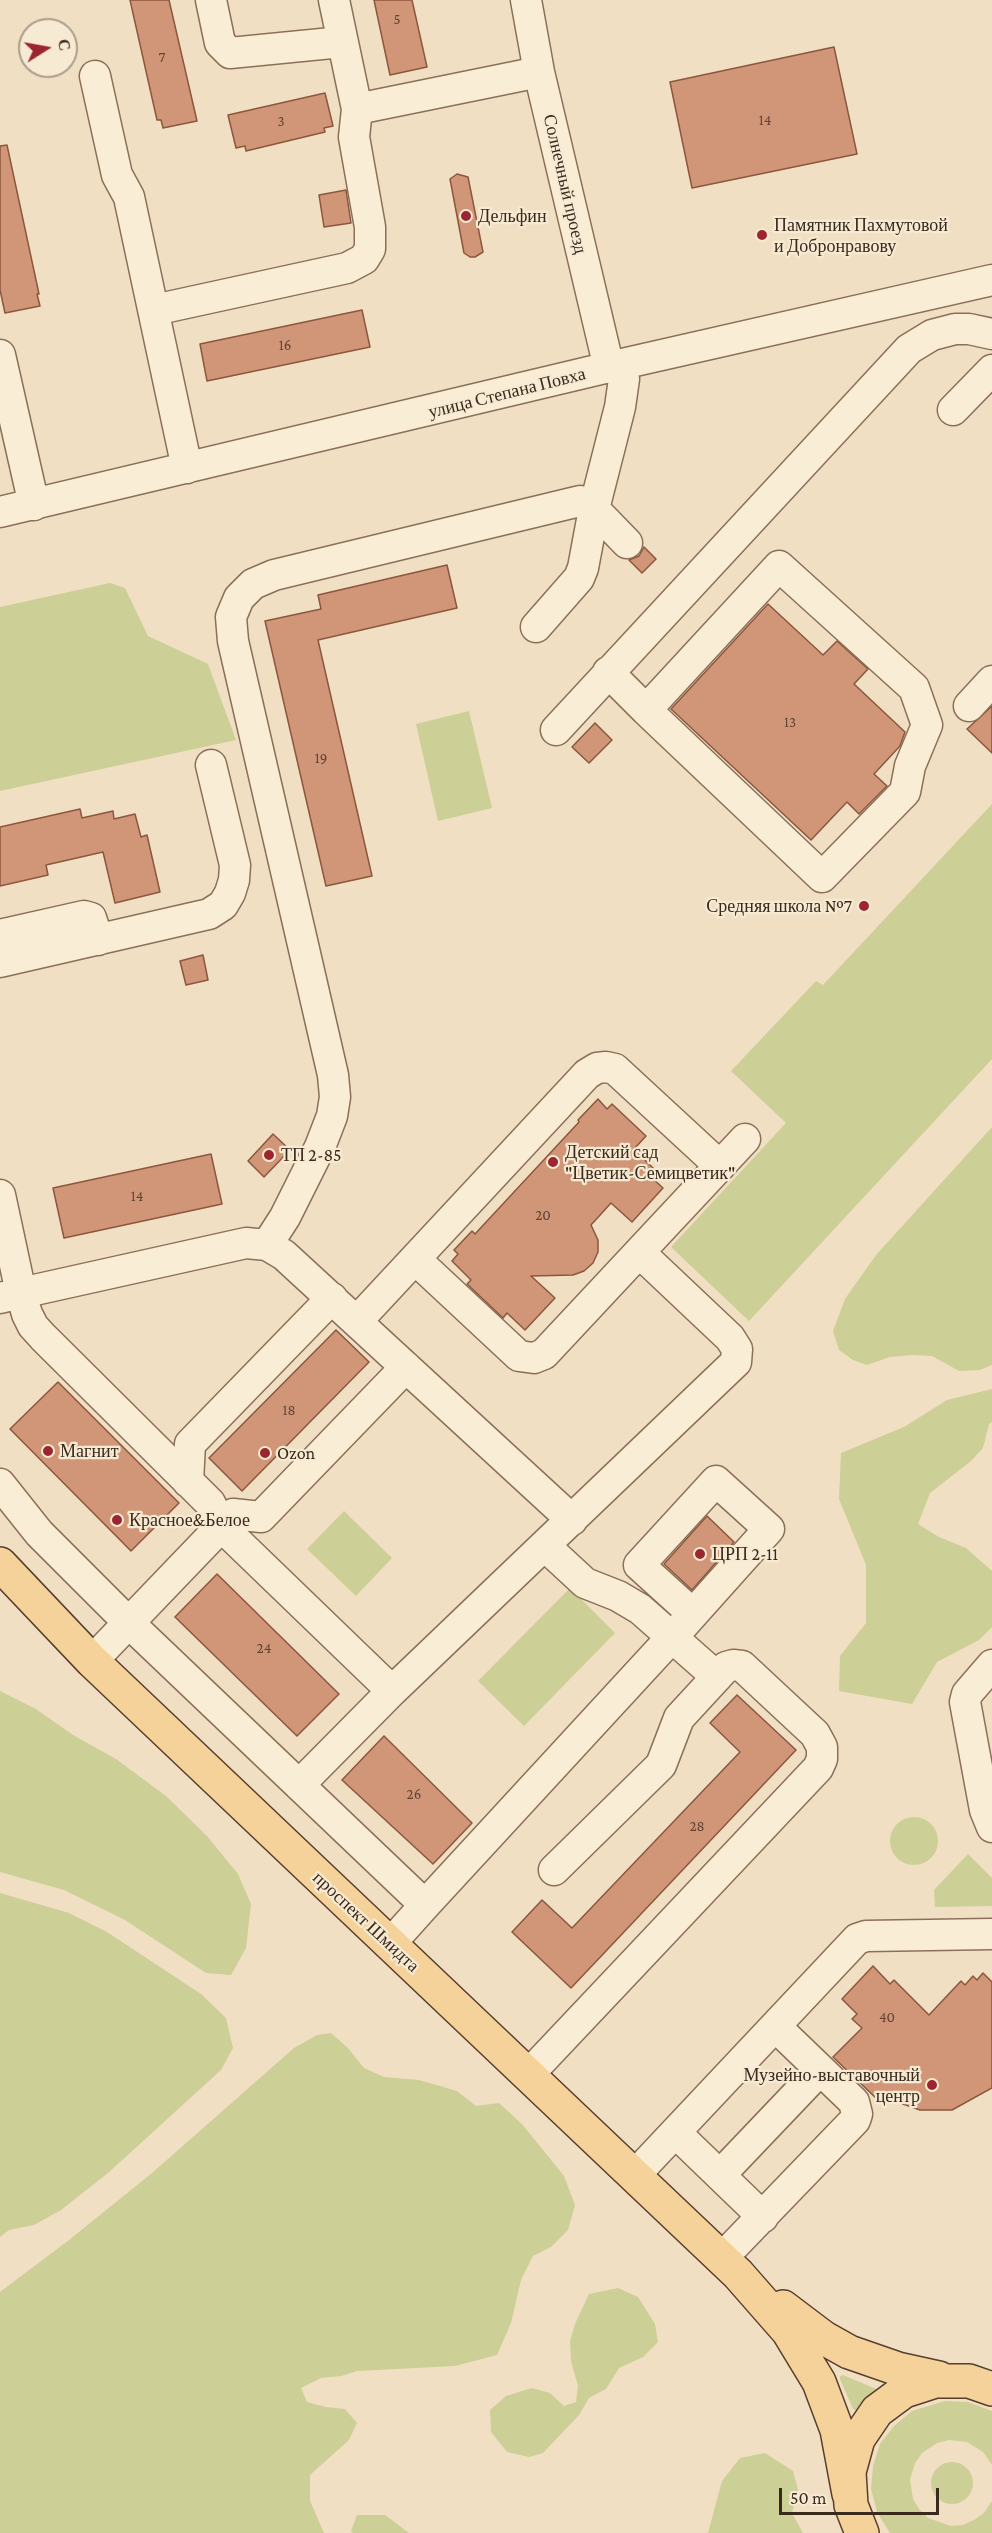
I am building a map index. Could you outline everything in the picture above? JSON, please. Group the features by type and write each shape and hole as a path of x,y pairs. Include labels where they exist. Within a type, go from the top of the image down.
{"main road":[{"name":"проспект Шмидта","path":"0,1564 92,1661 730,2266 788,2331 819,2382 837,2430 849,2494"},
{"name":"проспект Шмидта","path":"730,2266 811,2329 849,2352 898,2369 992,2389"},
{"path":"861,2531 849,2494 850,2460 869,2420 885,2403 904,2391 925,2383 992,2375"}],"street":[{"path":"211,0 220,43 230,53 342,42"},
{"path":"154,310 347,268 364,259 370,249 371,239 354,137 357,109 334,0"},
{"name":"Солнечный проезд","path":"526,0 539,72 616,366 624,380 620,407 579,578 536,627"},
{"path":"357,109 539,72"},
{"path":"95,76 117,175 129,197 187,468"},
{"name":"улица Степана Повха","path":"14,510 616,366 992,280"},
{"path":"947,290 955,329"},
{"path":"556,730 903,355 921,341 955,329 969,329 992,334"},
{"path":"0,355 11,452 14,510"},
{"path":"953,410 992,370"},
{"path":"267,1245 285,1217 320,1147 332,1116 335,1097 330,1064 232,641 231,617 239,598 253,584 274,575 580,501 594,509 627,543"},
{"path":"608,672 646,710 822,877 905,792 910,765 927,725 914,688 779,566 646,710"},
{"path":"969,706 992,681"},
{"path":"0,962 209,915 223,905 234,880 235,865 211,765"},
{"path":"0,935 84,916 91,918 98,940"},
{"path":"357,1321 587,1074 597,1068 606,1066 615,1069 720,1166"},
{"path":"415,1259 519,1356 534,1358 552,1348 745,1139"},
{"path":"0,1195 10,1296 33,1326 210,1503 222,1527 392,1691"},
{"path":"10,1296 246,1243 267,1245 284,1255 332,1298 572,1520"},
{"path":"299,1785 392,1691 736,1362 737,1349 730,1338 639,1253"},
{"path":"188,1482 190,1444 332,1298"},
{"path":"92,1661 233,1514 261,1517 406,1367"},
{"path":"0,1484 39,1533 129,1623 425,1905"},
{"path":"545,1546 585,1583 618,1596 640,1609 717,1677"},
{"path":"390,1944 693,1614"},
{"path":"988,1796 965,1702 967,1694 992,1665"},
{"path":"528,2075 818,1768 822,1759 822,1747 815,1734 742,1666 726,1667 679,1719 661,1765 554,1870"},
{"path":"634,2176 857,1939 866,1936 992,1934"},
{"path":"730,2266 764,2217 855,2120 857,2114 854,2102 776,2027"},
{"path":"720,2175 820,2070"},
{"path":"676,2133 764,2217"}],"green space":[{"path":"110,583 125,588 148,636 208,664 236,740 0,791 0,607"},
{"path":"469,711 492,808 438,821 416,724"},
{"path":"992,804 992,1059 749,1321 671,1247 786,1123 731,1071 816,981 823,985"},
{"path":"992,1127 992,1365 980,1370 959,1371 932,1356 890,1357 867,1365 853,1360 839,1350 833,1331 845,1299 876,1255"},
{"path":"992,1389 992,1422 989,1424 983,1448 971,1461 930,1493 918,1524 939,1537 966,1548 992,1571 992,1627 979,1640 937,1662 912,1704 839,1691 840,1656 866,1623 866,1565 839,1499 841,1453 904,1427 947,1400"},
{"path":"344,1511 392,1558 356,1596 307,1549"},
{"path":"570,1588 615,1633 524,1726 478,1681"},
{"path":"0,1691 36,1709 73,1735 116,1759 166,1796 207,1836 238,1874 251,1904 246,1948 231,1975 206,1973 125,1920 64,1890 0,1872"},
{"path":"909,1817 919,1817 931,1824 938,1836 938,1846 931,1858 919,1865 909,1865 894,1854 890,1846 890,1836 901,1821"},
{"path":"968,1854 992,1878 992,1906 935,1907 934,1890"},
{"path":"0,1893 69,1913 107,1932 201,1994 226,2018 233,2048 221,2070 108,2173 61,2210 34,2225 9,2230 0,2237"},
{"path":"331,2033 348,2048 364,2068 384,2077 419,2080 457,2091 476,2106 499,2103 522,2124 564,2176 575,2205 568,2230 551,2247 533,2256 521,2280 511,2323 497,2355 455,2366 357,2371 341,2376 321,2378 301,2388 307,2402 345,2409 357,2423 349,2440 310,2475 310,2501 324,2533 0,2533 0,2292 152,2173 294,2048 317,2035"},
{"path":"618,2288 638,2297 655,2324 658,2342 643,2357 619,2368 606,2389 589,2398 579,2415 543,2453 529,2457 507,2452 491,2432 490,2410 506,2396 532,2388 550,2393 564,2406 576,2402 578,2386 571,2361 570,2341 575,2324 589,2294"},
{"path":"843,2375 876,2389 876,2392 858,2411 853,2409 840,2379"},
{"path":"945,2401 968,2402 992,2411 992,2465 983,2452 967,2442 949,2440 937,2443 922,2453 915,2463 910,2480 913,2499 928,2518 951,2526 963,2525 974,2520 984,2513 992,2501 992,2533 890,2533 877,2512 871,2489 873,2466 880,2444 894,2426 912,2411"},
{"path":"765,2453 793,2471 798,2490 792,2513 803,2533 708,2533 722,2481 740,2458"},
{"path":"952,2462 967,2468 973,2483 967,2498 952,2504 937,2498 931,2483 937,2468"},
{"path":"357,2515 385,2515 409,2533 353,2533 351,2531"}],"building":[{"path":"130,0 169,0 197,121 163,128 161,120 157,120"},
{"path":"374,0 412,0 427,67 390,75"},
{"path":"834,47 857,154 692,188 670,82"},
{"path":"325,93 333,126 324,128 325,132 246,151 245,146 236,148 228,115"},
{"path":"7,145 40,306 5,313 0,290 0,146"},
{"name":"Дельфин","path":"457,174 468,177 483,252 475,257 464,253 450,179"},
{"path":"346,190 351,223 324,227 319,195"},
{"path":"362,310 370,347 207,381 200,344"},
{"path":"644,547 656,559 642,573 629,560 639,556"},
{"path":"447,565 457,608 318,640 372,876 326,886 265,621 321,609 318,595"},
{"path":"768,604 823,655 837,641 868,669 854,684 905,732 900,746 874,774 887,786 859,814 847,802 811,840 671,709"},
{"path":"992,706 992,753 967,729"},
{"path":"595,723 612,740 589,763 572,747"},
{"path":"80,809 82,818 113,811 114,819 135,814 141,837 147,835 160,892 115,903 103,852 46,865 48,875 0,886 0,827"},
{"path":"203,955 208,980 186,985 180,961"},
{"path":"598,1099 607,1109 612,1104 646,1136 634,1149 656,1171 650,1176 663,1188 632,1222 611,1203 591,1225 598,1240 598,1252 593,1263 584,1271 573,1275 531,1276 555,1298 525,1330 507,1313 503,1318 467,1284 471,1280 452,1261 458,1254 454,1250 472,1231 475,1234"},
{"name":"ТП 2-85","path":"273,1134 290,1150 264,1177 248,1161"},
{"path":"211,1154 222,1204 64,1238 53,1188"},
{"path":"336,1330 369,1362 242,1491 209,1458"},
{"path":"58,1382 179,1503 131,1551 10,1429"},
{"name":"ЦРП 2-11","path":"707,1516 734,1542 692,1590 664,1564"},
{"path":"217,1574 339,1694 297,1736 175,1617"},
{"path":"737,1695 796,1750 571,1988 512,1932 542,1900 572,1928 740,1752 710,1723"},
{"path":"384,1736 472,1823 433,1864 342,1780"},
{"path":"873,1966 890,1984 894,1980 929,2015 961,1981 965,1985 973,1976 977,1980 983,1973 992,1982 992,2088 952,2110 920,2110 903,2104 885,2093 878,2100 833,2057 862,2028 852,2019 857,2014 842,1999"}],"place":[{"name":"Дельфин","path":"466,216"},
{"name":"Памятник Пахмутовой и Добронравову","path":"762,235"},
{"name":"Средняя школа №7","path":"864,906"},
{"name":"ТП 2-85","path":"269,1155"},
{"name":"Детский сад \"Цветик-Семицветик\"","path":"553,1162"},
{"name":"Магнит","path":"48,1451"},
{"name":"Ozon","path":"265,1453"},
{"name":"Красное&Белое","path":"117,1520"},
{"name":"ЦРП 2-11","path":"700,1554"},
{"name":"Музейно-выставочный центр","path":"932,2085"}]}
